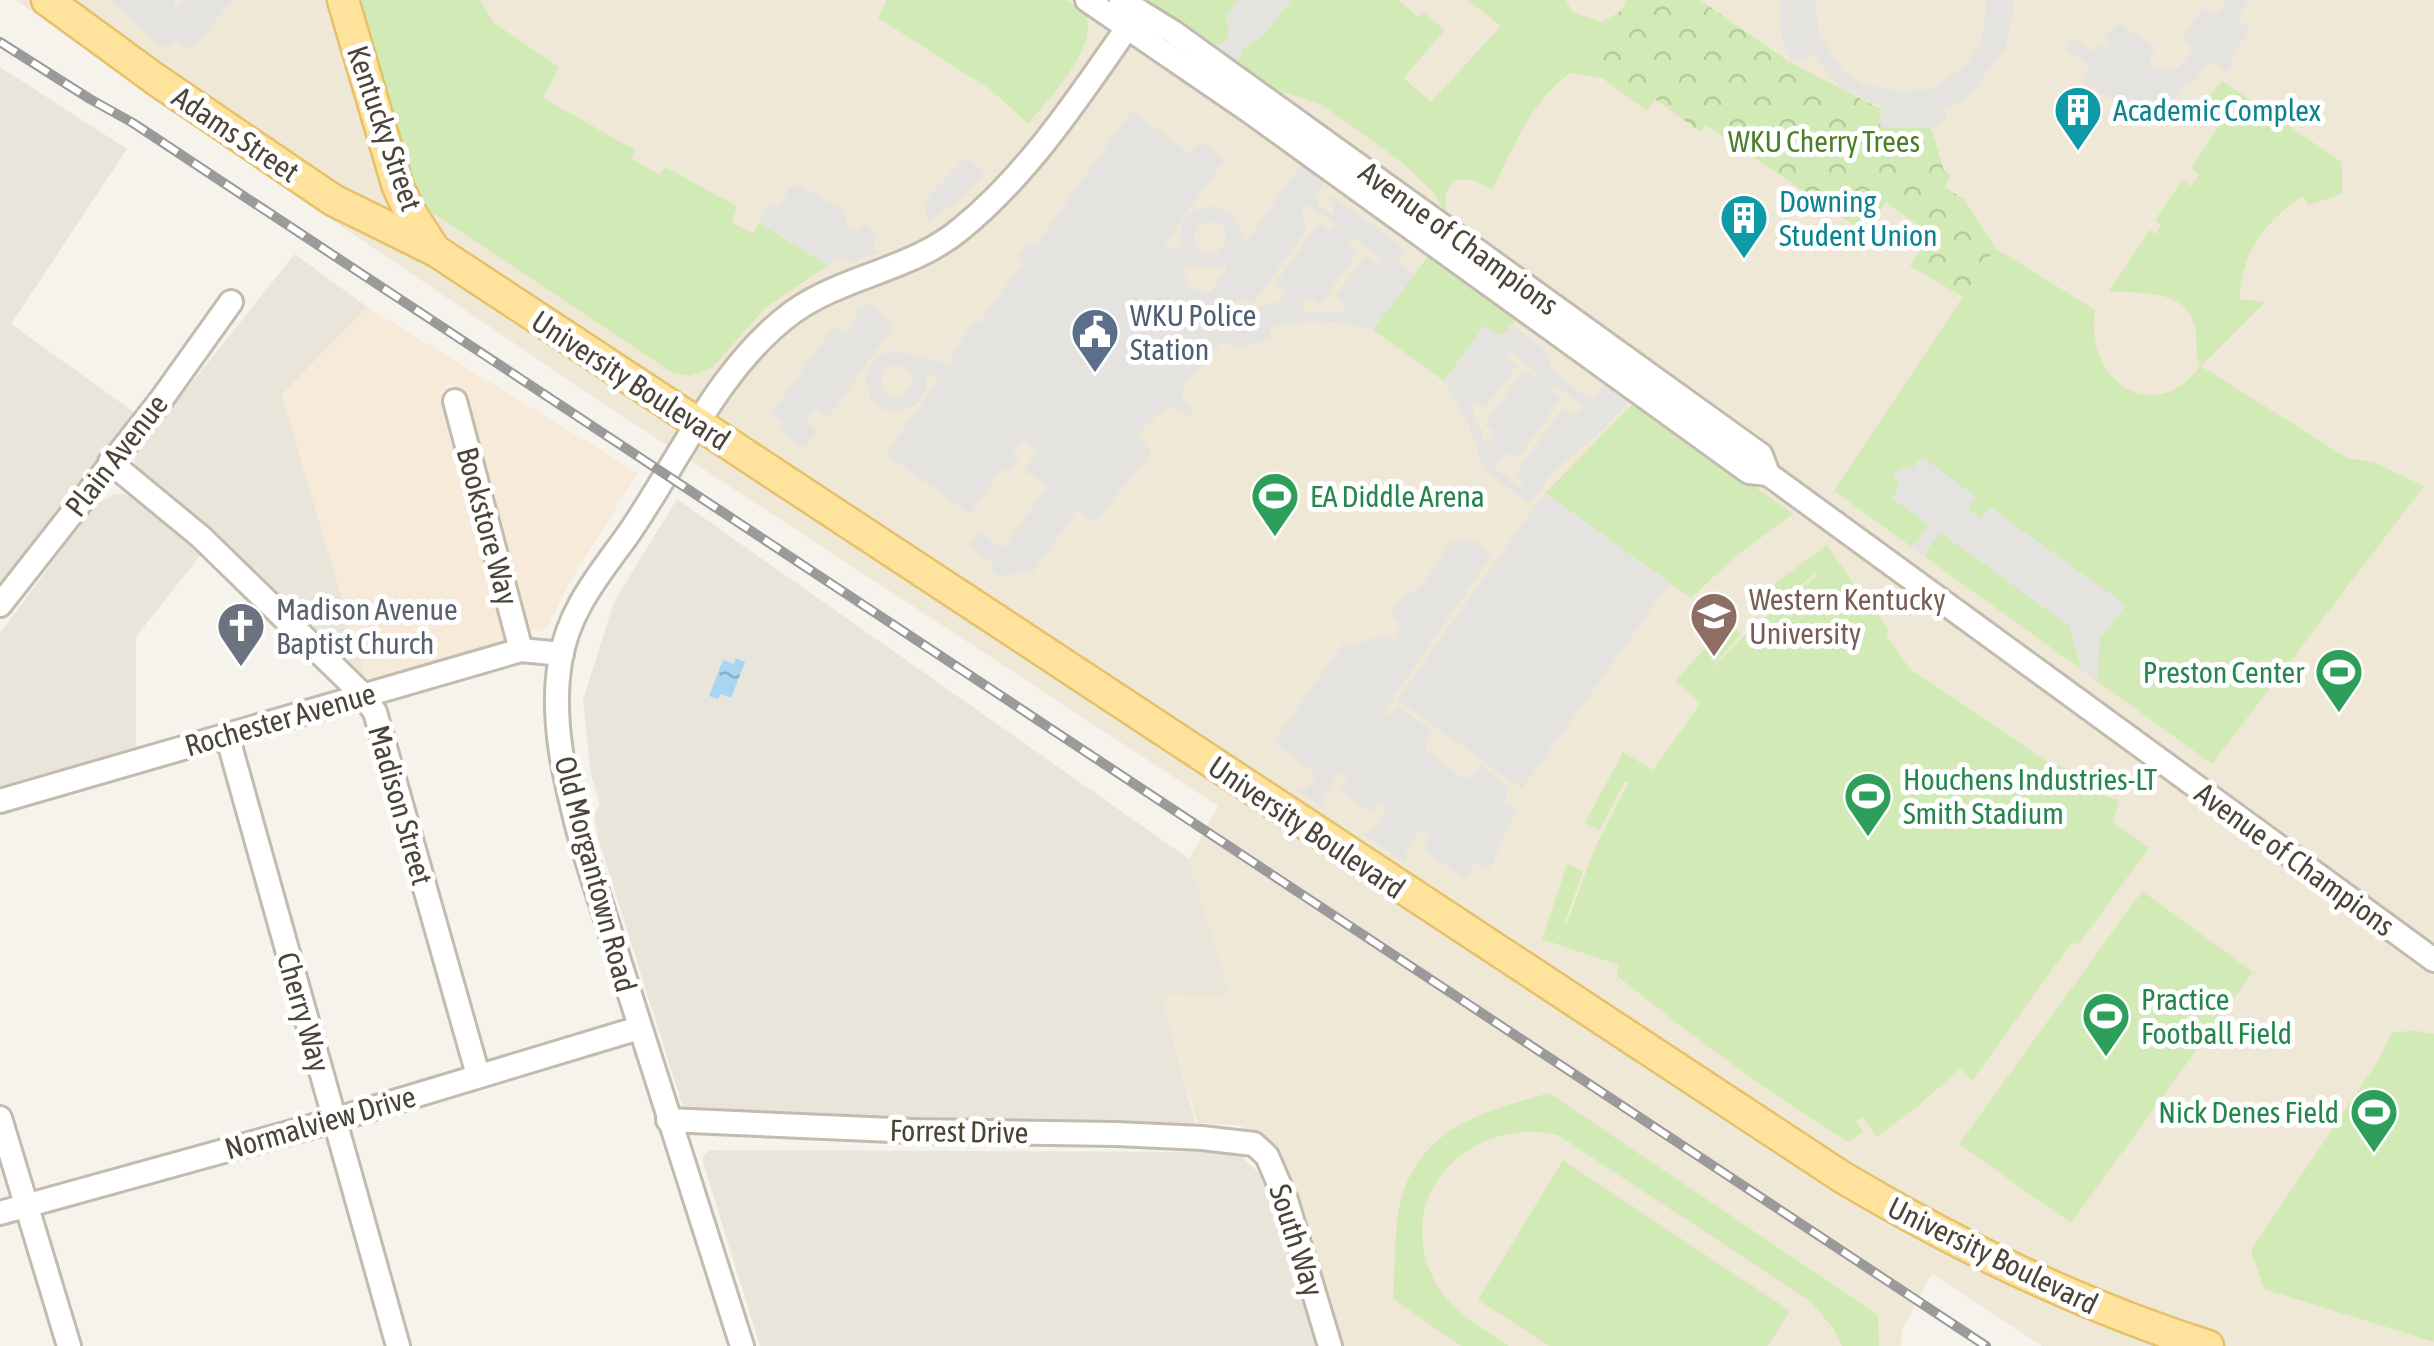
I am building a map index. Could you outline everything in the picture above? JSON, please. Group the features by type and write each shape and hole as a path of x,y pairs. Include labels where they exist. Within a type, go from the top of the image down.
{"main road":[{"name":"Adams Street","path":"47,0 178,96 334,200 436,251"},
{"name":"Kentucky Street","path":"343,0 398,186 436,251"},
{"name":"University Boulevard","path":"436,251 1842,1177 1928,1228 2043,1284 2208,1346"}],"street":[{"name":"Avenue of Champions","path":"1087,0 1129,12 1173,32 1761,454 1768,474 2434,960"},
{"name":"Old Morgantown Road","path":"742,1346 593,883 568,791 558,722 562,654 577,608 592,582 626,537 697,423 750,354 794,312 818,296 912,260 961,229 1050,133 1129,12"},
{"name":"Plain Avenue","path":"0,606 231,302"},
{"name":"Bookstore Way","path":"455,401 521,650"},
{"name":"Madison Street","path":"110,462 200,537 362,694 375,712 478,1076"},
{"name":"Rochester Avenue","path":"0,801 521,650 562,654"},
{"name":"Cherry Way","path":"226,735 398,1346"},
{"name":"Normalview Drive","path":"0,1213 639,1028"},
{"path":"0,1118 69,1346"},
{"name":"Forrest Drive","path":"668,1120 916,1132 1116,1134 1249,1143"},
{"name":"South Way","path":"1249,1143 1267,1156 1280,1184 1330,1346"}],"shaded area":[{"name":"Western Kentucky University","path":"16,0 2434,0 2434,1346 2042,1346 1932,1273 1902,1330 1901,1346 1343,1346 1292,1179 1278,1151 1262,1135 1237,1125 1197,1123 1161,994 1231,995 1189,859 1218,806 595,398 167,108"},
{"path":"109,0 176,0 176,8 184,0 233,0 190,50 175,40 164,48"},
{"path":"1238,0 1291,0 1264,35 1244,48 1236,65 1213,50 1227,40 1226,16"},
{"path":"1780,0 1816,0 1818,32 1842,70 1862,84 1901,92 1931,89 1963,68 1979,46 1986,0 2013,0 2013,14 2004,50 1964,101 1944,107 1946,119 1931,128 1895,128 1880,127 1881,106 1842,88 1814,57 1791,63 1780,29"},
{"path":"2227,0 2249,0 2237,18 2250,28 2230,61 2232,65 2227,72 2216,63 2206,65 2195,82 2183,85 2158,125 2081,80 2089,65 2065,49 2072,38 2093,52 2099,43 2106,48 2109,43 2104,37 2118,23 2156,47 2149,60 2151,67 2178,68 2194,49 2182,38 2203,8 2217,15"},
{"path":"0,67 127,149 11,324 134,412 11,583 0,587"},
{"path":"1131,111 1190,153 1200,141 1225,159 1163,246 1181,250 1179,232 1185,219 1196,209 1211,206 1231,213 1247,240 1301,165 1324,182 1315,195 1319,206 1334,215 1331,195 1405,249 1399,261 1415,274 1373,330 1339,322 1304,321 1270,327 1271,338 1238,349 1220,344 1183,387 1183,400 1193,409 1189,417 1167,406 1138,434 1151,453 1094,523 1077,510 1032,573 1002,578 990,570 993,563 969,546 979,531 1003,548 1047,487 1024,470 1037,451 1022,441 1013,453 1019,458 1009,473 1002,469 970,514 886,454 939,378 927,375 920,401 911,408 893,412 880,408 871,399 867,373 874,359 893,350 950,364 954,358 950,355 1024,261 1018,256 1028,241 1036,245","holes":["1305,205 1334,223 1335,228 1329,230 1319,223 1275,284 1285,293 1279,302 1237,313 1233,307 1236,300 1243,298 1252,305 1306,230 1302,210","1211,221 1224,227 1226,241 1218,251 1206,253 1198,248 1194,236 1199,225","1354,238 1381,261 1375,263 1365,256 1335,297 1345,305 1343,312 1305,311 1305,299 1320,305 1359,251 1349,245 1348,239","1225,265 1227,268 1210,292 1191,289 1183,271 1186,266","899,365 909,371 912,384 904,395 891,397 882,389 881,378 887,368"]},
{"path":"966,157 984,173 928,223 924,201"},
{"path":"799,184 842,210 849,228 856,230 866,224 877,233 873,248 880,253 849,263 847,256 828,265 759,223 771,202 779,206 790,188"},
{"path":"295,254 367,307 282,395 365,676 350,667 135,466 133,456"},
{"path":"872,303 895,324 829,417 814,410 807,421 817,431 805,448 780,432 785,424 770,415 833,327 847,334 856,319 854,309"},
{"path":"367,307 638,473 568,585 548,627 538,632 531,629 465,395 453,385 446,386 509,642 378,680 365,676 282,395"},
{"path":"1512,325 1545,349 1552,370 1588,398 1594,398 1605,384 1629,401 1605,428 1553,472 1527,502 1483,469 1468,423 1444,381 1484,326 1501,336","holes":["1507,353 1539,375 1534,378 1523,371 1484,425 1493,431 1494,437 1484,441 1470,403 1477,401 1486,407 1517,366 1506,358","1553,385 1583,408 1574,415 1563,408 1514,476 1524,483 1519,487 1496,470 1495,465 1505,452 1518,458 1561,398 1550,390"]},
{"path":"1922,457 1976,497 1968,509 1980,518 1990,507 2126,605 2100,639 2097,680 2082,671 2069,626 1941,533 1927,550 1926,558 1909,545 1929,525 1892,498 1900,486 1893,473 1902,467 1912,468"},
{"path":"1545,493 1670,583 1522,789 1397,700"},
{"path":"115,494 132,495 202,553 136,637 136,752 0,792 0,633 96,504"},
{"path":"677,499 1189,859 1231,995 1162,995 1197,1129 695,1117 683,1107 598,838 594,813 600,805 591,775 583,700 614,602"},
{"path":"1451,540 1475,541 1491,556 1383,712 1389,716 1397,705 1432,731 1424,749 1465,779 1480,765 1510,787 1504,801 1517,808 1490,868 1475,864 1464,878 1422,849 1429,838 1425,832 1418,833 1407,850 1406,863 1363,834 1374,830 1388,806 1379,804 1371,813 1339,789 1347,778 1345,774 1339,774 1324,796 1324,808 1295,789 1308,788 1314,773 1273,742 1343,644 1348,647 1380,636 1395,639 1400,625 1390,610 1425,582"},
{"path":"710,1150 1236,1152 1270,1183 1320,1346 760,1346 703,1162 703,1156"}],"green space":[{"path":"357,0 480,0 494,23 559,67 543,98 635,150 631,159 660,175 665,167 738,207 731,222 753,234 759,223 828,265 765,308 712,368 689,376 671,372 428,210 415,189"},
{"path":"887,0 1066,0 1086,14 1088,27 1070,72 1028,124 990,89 878,18"},
{"path":"1125,0 1238,0 1226,16 1227,39 1213,50"},
{"path":"1291,0 1398,0 1418,17 1424,13 1445,30 1403,78 1431,102 1501,26 1468,0 1566,0 1572,12 1602,22 1602,78 1570,73 1556,85 1524,126 1492,190 1472,181 1456,181 1446,192 1447,215 1433,192 1403,163 1322,105 1282,92 1238,70 1236,65 1244,48 1264,35"},
{"name":"WKU Cherry Trees","path":"1626,0 1700,0 1791,63 1883,110 1881,127 1931,128 1944,171 1951,175 1944,187 1964,199 1995,248 1963,297 1910,266 1931,235 1886,202 1864,232 1706,125 1700,132 1655,99 1647,111 1602,78 1602,22 1621,11"},
{"path":"2222,81 2342,162 2342,194 2309,205 2303,196 2266,227 2250,253 2239,299 2265,302 2201,366 2347,458 2373,462 2424,486 2212,764 1834,491 1995,248 2095,310 2100,358 2126,389 2144,395 2163,394 2182,385 2200,366 2195,327 2182,305 2148,293 2109,291 2150,230 2156,234 2161,225 2155,220 2182,180 2191,186 2199,174 2191,168 2222,121 2200,107"},
{"path":"1431,252 1518,316 1502,336 1484,326 1444,381 1373,330"},
{"path":"1636,401 1793,514 1737,555 1691,598 1545,493"},
{"name":"Houchens Industries-LT Smith Stadium","path":"1827,545 1859,592 1863,590 1876,609 1873,614 1877,612 1889,631 1886,634 1909,668 2049,763 2088,774 2083,790 2119,800 2113,822 2149,848 2078,945 2072,942 1972,1081 1960,1069 1877,1137 1862,1117 1856,1121 1863,1132 1849,1142 1760,1084 1673,1020 1617,976 1619,965 1542,939 1567,864 1583,871 1567,923 1595,848 1628,783 1625,781 1600,830 1585,823 1623,752 1653,770 1701,703 1675,681 1729,622 1741,634 1705,675 1757,623 1818,575 1774,605 1763,592"},
{"name":"Practice Football Field","path":"2142,891 2253,972 2071,1223 1959,1144"},
{"name":"Nick Denes Field","path":"2392,1032 2434,1034 2434,1342 2264,1289 2251,1250 2378,1061"},
{"path":"1549,1093 1878,1315 1879,1346 1842,1346 1833,1328 1811,1302 1558,1135 1526,1132 1496,1137 1469,1149 1447,1168 1431,1191 1423,1218 1423,1248 1441,1291 1467,1317 1509,1346 1461,1346 1393,1299 1398,1214 1418,1162 1434,1144 1474,1118"},
{"path":"1563,1160 1790,1311 1768,1346 1549,1346 1478,1300"}],"water":[{"path":"736,658 745,662 731,698 709,696 723,660 734,664"}],"railway":[{"path":"0,42 133,123 1986,1346"}],"place":[{"name":"Academic Complex","path":"2078,152"},
{"name":"Downing Student Union","path":"1744,260"},
{"name":"WKU Police Station","path":"1095,374"},
{"name":"EA Diddle Arena","path":"1275,538"},
{"name":"Western Kentucky University","path":"1714,658"},
{"name":"Madison Avenue Baptist Church","path":"241,668"},
{"name":"Preston Center","path":"2339,714"},
{"name":"Houchens Industries-LT Smith Stadium","path":"1868,838"},
{"name":"Practice Football Field","path":"2106,1058"},
{"name":"Nick Denes Field","path":"2374,1154"}]}
